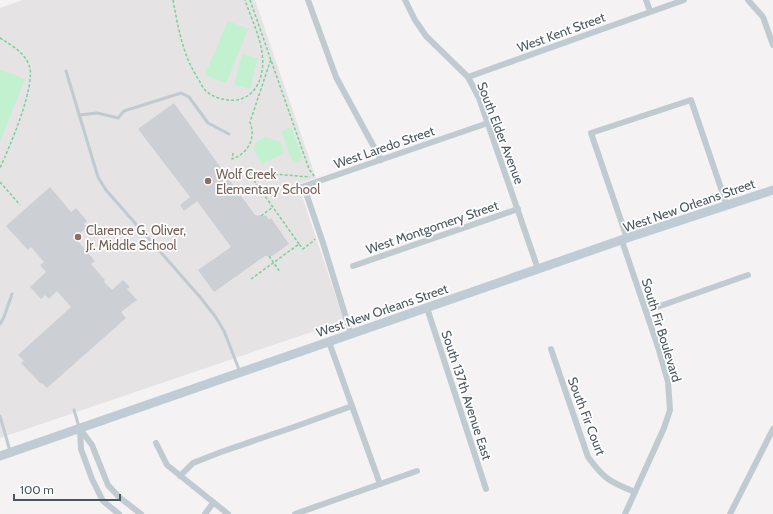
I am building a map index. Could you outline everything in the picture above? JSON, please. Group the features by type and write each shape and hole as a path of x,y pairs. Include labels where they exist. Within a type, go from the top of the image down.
{"street":[{"path":"308,0 336,77 381,160"},
{"name":"South Elder Avenue","path":"404,0 426,36 468,77 479,98 538,269"},
{"path":"646,0 650,11"},
{"name":"West Kent Street","path":"468,77 684,0"},
{"path":"748,0 763,17 773,45"},
{"name":"South Fir Boulevard","path":"625,514 664,428 670,410 668,382 591,133 691,100 727,206"},
{"name":"West Laredo Street","path":"287,192 488,123"},
{"path":"304,187 352,334"},
{"name":"West New Orleans Street","path":"0,456 241,374 538,269 773,190"},
{"name":"West Montgomery Street","path":"353,266 518,209"},
{"path":"646,311 748,275"},
{"name":"South 137th Avenue East","path":"427,308 486,489"},
{"path":"329,342 380,484"},
{"name":"South Fir Court","path":"551,349 588,457 599,472 610,481 635,492"},
{"path":"180,476 193,463 352,406"},
{"path":"80,429 92,446 108,485 119,497 141,514"},
{"path":"80,429 81,449 96,489 103,501 119,514"},
{"path":"730,514 771,440 773,429"},
{"path":"156,443 167,465 214,503 220,511 228,514"},
{"path":"294,514 417,471"},
{"path":"96,489 108,485"},
{"path":"206,514 214,503"}],"lane":[{"path":"66,71 98,177 106,190 215,316 224,331 241,374"},
{"path":"79,115 97,113 118,118 124,111 181,93 190,96 208,123 230,134"},
{"path":"0,324 12,294"},
{"path":"74,410 80,429"},
{"path":"0,416 10,453"}],"path":[{"path":"173,0 182,42 195,74 206,90 220,99 236,100 247,98 254,91 263,68 264,56 245,0"},
{"path":"250,0 309,169 314,176"},
{"path":"0,38 19,50 30,66 31,74 22,111 0,168"},
{"path":"233,153 232,159 240,156 250,144 253,134 250,122 271,59"},
{"path":"259,80 264,81"},
{"path":"310,177 248,172 303,249 314,240 315,236"},
{"path":"0,182 20,205"},
{"path":"261,216 273,207"},
{"path":"251,279 299,244"},
{"path":"270,256 280,272"}],"shaded area":[{"path":"23,0 255,0 316,178 298,184 344,321 0,438 0,8"}],"green space":[{"path":"228,21 248,29 226,83 205,75"},
{"path":"242,54 258,58 250,89 234,85"},
{"path":"0,69 25,79 0,141"},
{"path":"289,128 292,129 302,157 298,162 292,160 282,133 284,130"},
{"path":"265,137 280,142 284,152 262,164 254,149 255,143"}],"building":[{"path":"174,103 255,215 266,215 269,220 271,218 289,244 272,256 265,256 214,292 198,270 231,247 197,201 184,211 180,205 190,197 138,129"},
{"path":"50,187 71,212 76,208 87,221 84,224 87,227 75,238 95,261 91,264 105,280 104,282 112,290 123,280 130,287 127,289 137,300 121,312 126,318 47,388 42,383 41,384 21,363 24,361 18,355 71,307 57,291 49,299 45,295 41,299 30,287 46,272 40,265 44,262 31,247 28,250 6,226"}],"place":[{"name":"Wolf Creek Elementary School","path":"208,181"},
{"name":"Clarence G. Oliver, Jr. Middle School","path":"78,237"}]}
